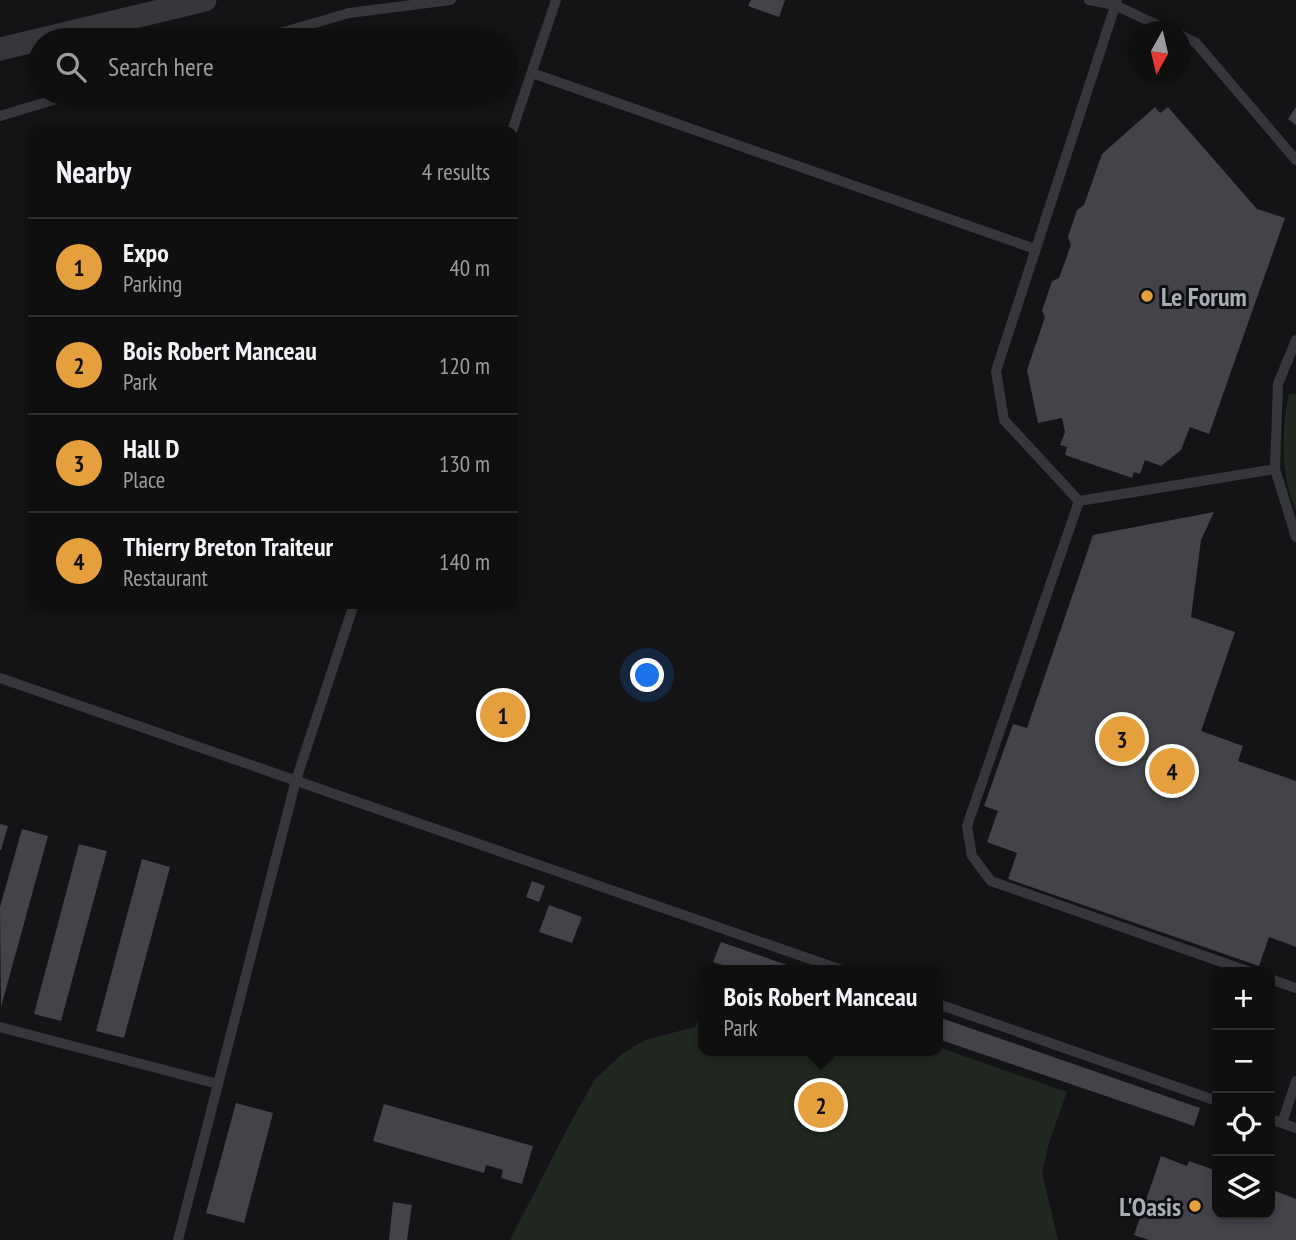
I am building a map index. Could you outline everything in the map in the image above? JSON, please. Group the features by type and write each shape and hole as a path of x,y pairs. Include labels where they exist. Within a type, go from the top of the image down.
{"street":[{"path":"88,28 205,0"},
{"path":"0,49 28,42"}],"lane":[{"path":"297,28 349,13 451,0"},
{"path":"514,126 556,0"},
{"path":"1089,0 1116,2 1151,21"},
{"path":"1079,501 1004,420 996,371 1116,2"},
{"path":"1191,41 1196,43 1296,160"},
{"path":"532,73 1035,249"},
{"path":"0,116 37,105"},
{"path":"1296,340 1278,384 1275,469 1296,537"},
{"path":"1079,501 1275,469"},
{"path":"1079,501 967,826 972,856 991,881 1236,967"},
{"path":"178,1240 296,780 352,609"},
{"path":"0,678 828,965"},
{"path":"1275,981 1296,989"},
{"path":"943,1006 1212,1099"},
{"path":"0,1027 218,1084"},
{"path":"1282,1123 1296,1081"},
{"path":"1275,1121 1296,1128"}],"shaded area":[{"path":"1289,394 1296,394 1296,510 1287,484 1284,453"},
{"path":"698,1020 698,1056 943,1056 943,1049 1067,1092 1049,1143 1042,1173 1058,1240 510,1240 595,1079 622,1054 645,1040 695,1027"}],"building":[{"path":"751,0 785,0 779,17 748,6"},
{"name":"Le Forum","path":"1155,107 1160,113 1168,107 1257,209 1285,218 1209,434 1190,427 1181,450 1161,466 1145,460 1140,474 1134,472 1132,478 1065,455 1067,447 1060,445 1065,432 1062,418 1038,423 1027,370 1045,317 1042,311 1052,281 1059,278 1071,245 1068,237 1077,210 1084,205 1102,154"},
{"path":"1296,107 1296,125 1288,119"},
{"path":"1214,512 1201,540 1191,617 1235,632 1201,731 1243,746 1238,761 1296,781 1296,947 1269,937 1259,966 1008,879 1017,853 987,842 998,811 984,806 1013,724 1027,728 1093,535"},
{"path":"0,824 8,826 1,850 0,850"},
{"path":"22,829 48,836 1,1007 0,907"},
{"path":"79,844 107,851 61,1021 34,1014"},
{"path":"142,859 170,867 124,1038 96,1031"},
{"path":"532,881 545,886 539,902 526,897"},
{"path":"549,905 582,917 572,943 539,932"},
{"path":"721,942 787,965 722,965 713,962"},
{"path":"943,1019 1200,1108 1194,1126 943,1041"},
{"path":"236,1103 273,1113 244,1223 206,1213"},
{"path":"384,1104 533,1146 522,1184 501,1178 503,1170 486,1165 484,1173 373,1141"},
{"name":"L'Oasis","path":"1161,1156 1187,1166 1189,1161 1212,1169 1212,1219 1275,1219 1275,1191 1296,1199 1296,1240 1149,1240 1134,1235"},
{"path":"393,1202 412,1205 407,1240 389,1240"}],"place":[{"name":"Le Forum","path":"1147,296"},
{"name":"Expo","path":"503,715"},
{"name":"Hall D","path":"1122,739"},
{"name":"Thierry Breton Traiteur","path":"1172,771"},
{"name":"Bois Robert Manceau","path":"821,1105"},
{"name":"L'Oasis","path":"1195,1206"}]}
